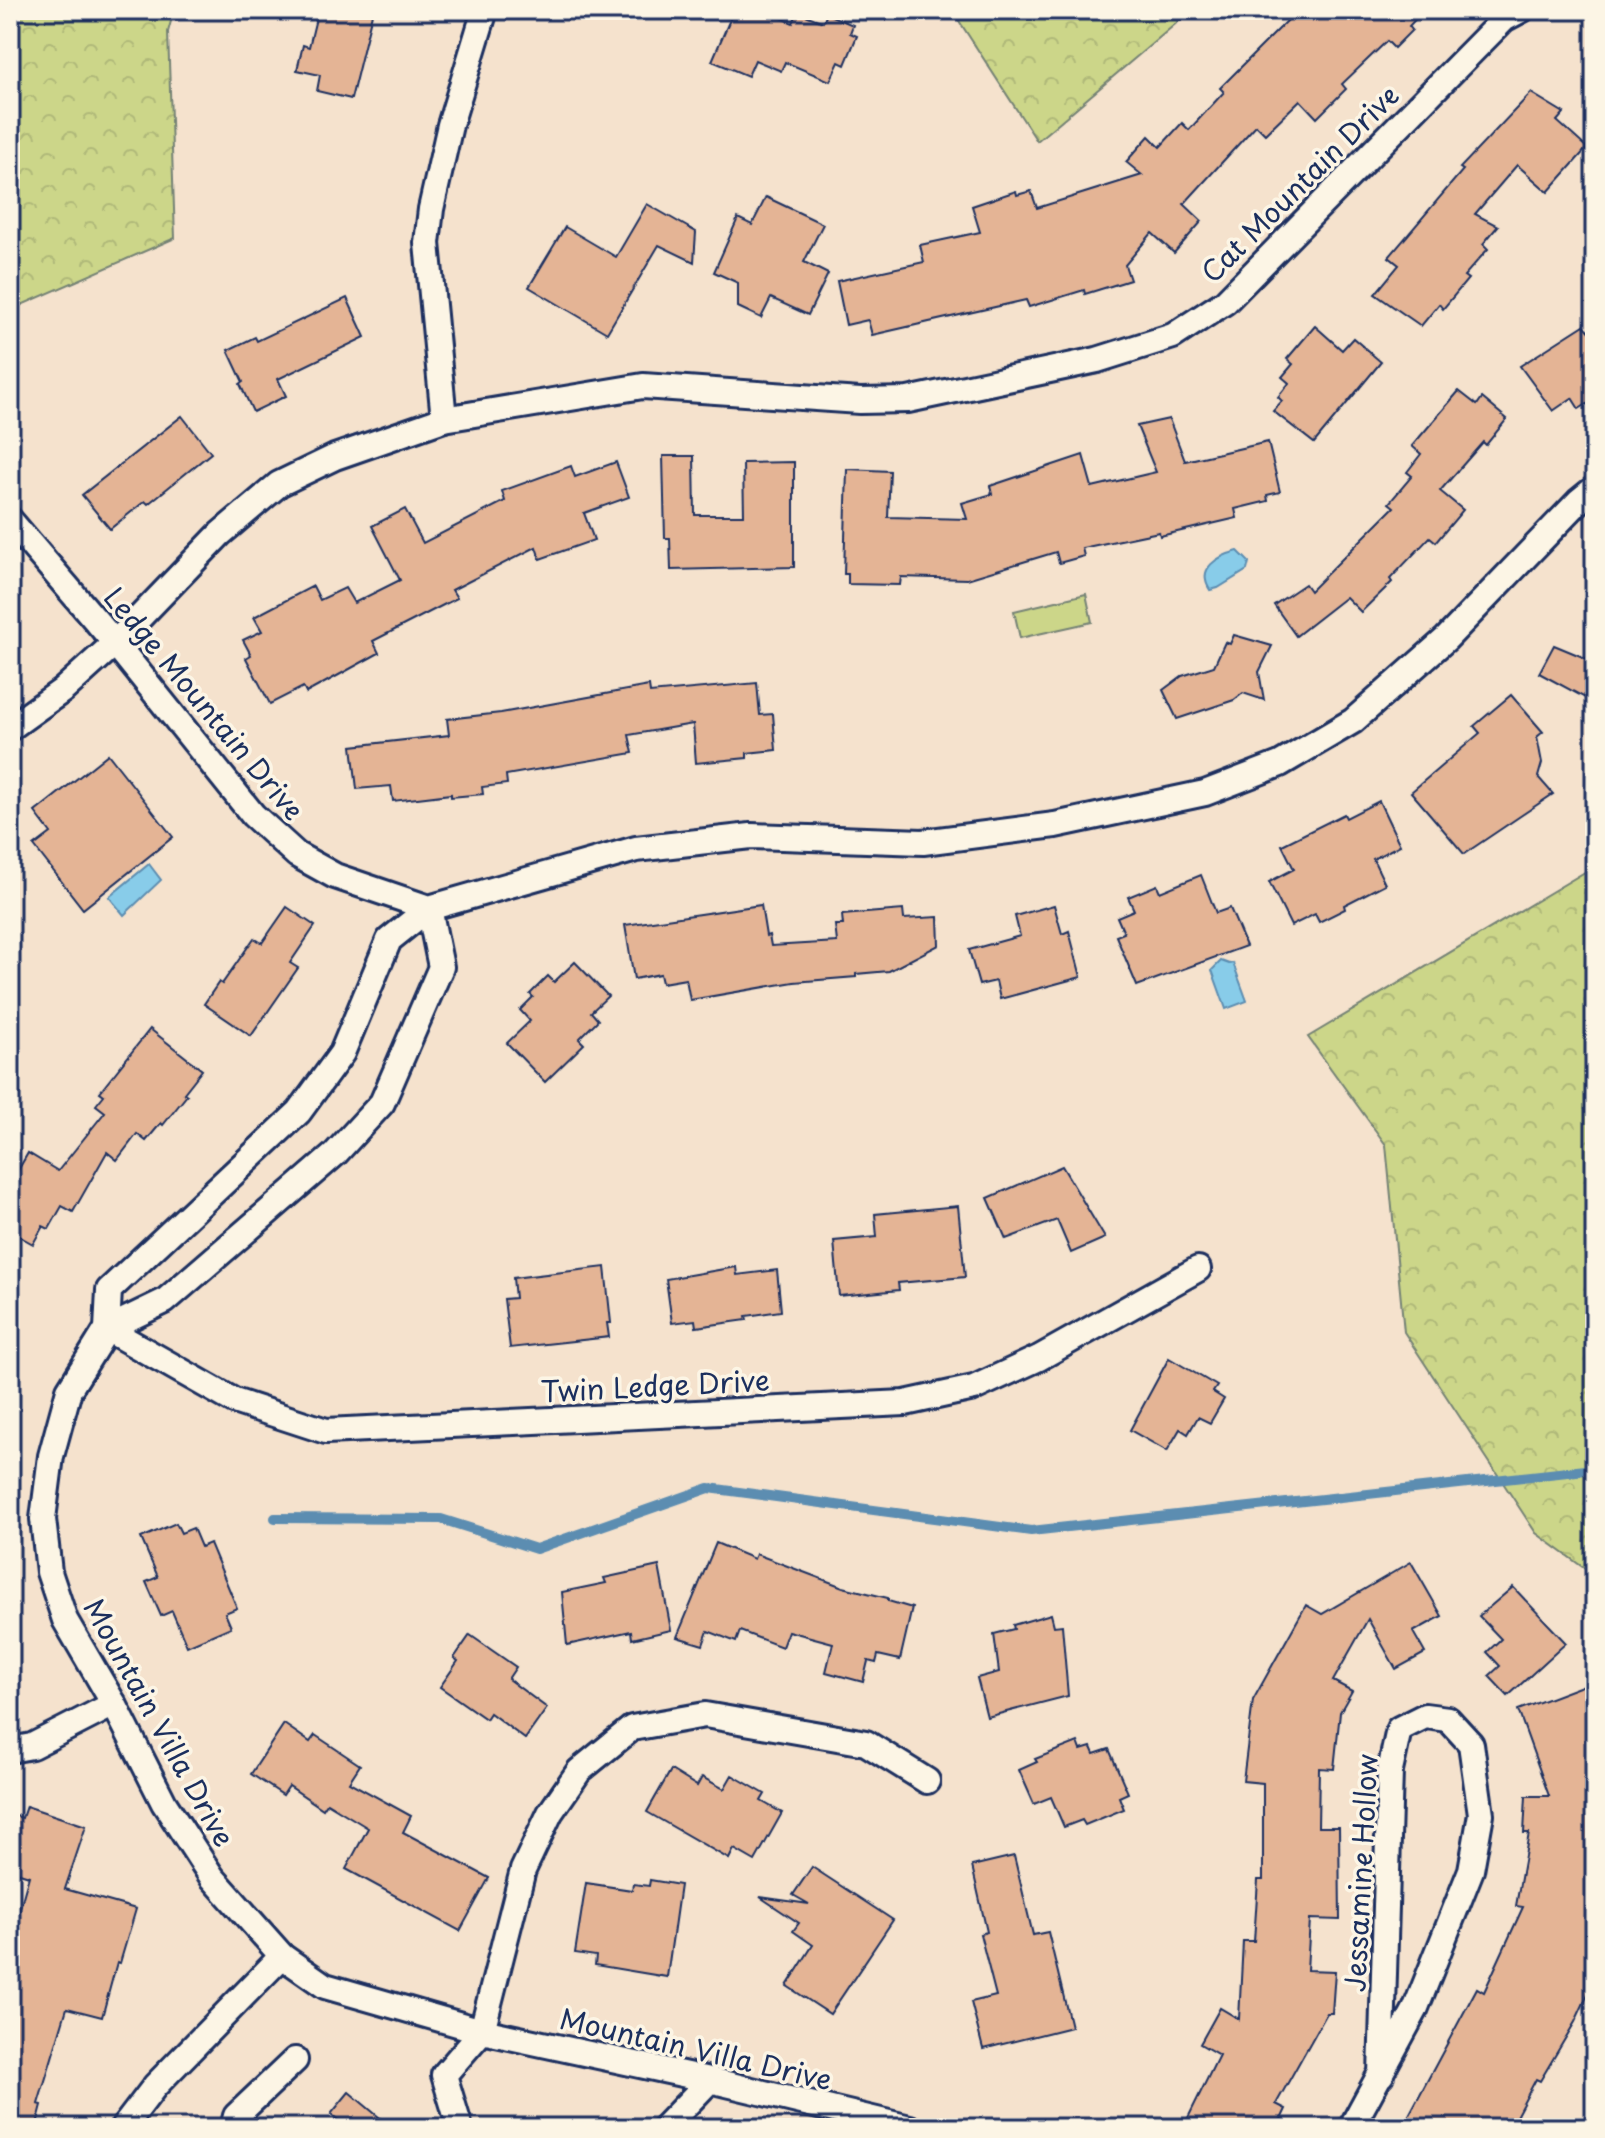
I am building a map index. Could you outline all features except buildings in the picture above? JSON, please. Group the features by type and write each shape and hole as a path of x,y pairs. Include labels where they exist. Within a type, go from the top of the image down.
{"street":[{"path":"444,419 427,243 431,209 450,125 485,10"},
{"name":"Cat Mountain Drive","path":"10,728 63,690 115,643 220,534 279,484 335,457 444,419 643,386 860,401 908,400 1097,360 1173,336 1225,302 1504,19 1521,10"},
{"path":"107,1329 165,1301 335,1154 382,1103 441,967 429,908 636,849 751,836 923,842 1055,825 1205,793 1280,764 1353,721 1446,639 1595,488"},
{"name":"Ledge Mountain Drive","path":"10,520 115,643 253,815 297,855 335,876 429,908"},
{"name":"Mountain Villa Drive","path":"429,908 389,940 342,1053 299,1112 109,1290 107,1329 69,1390 51,1456 43,1519 49,1572 65,1620 114,1704 164,1803 212,1877 282,1956 325,1986 482,2031 710,2080 906,2127"},
{"name":"Twin Ledge Drive","path":"107,1329 234,1401 326,1431 905,1403 974,1388 1039,1358 1198,1269"},
{"path":"10,1750 32,1746 114,1704"},
{"path":"460,2128 444,2075 482,2031 523,1870 550,1813 579,1771 632,1728 705,1715 851,1740 866,1743 927,1781"},
{"name":"Jessamine Hollow","path":"1351,2128 1381,2075 1415,2010 1471,1870 1481,1814 1471,1744 1448,1719 1425,1716 1399,1729 1390,1771 1381,2075"},
{"path":"123,2128 155,2086 282,1956"},
{"path":"233,2128 236,2116 295,2060"},
{"path":"664,2128 710,2080"}],"green space":[{"path":"10,10 174,10 168,32 175,238 10,310"},
{"path":"952,10 1192,10 1037,141"},
{"path":"1086,594 1092,622 1020,638 1014,611"},
{"path":"1595,866 1595,1576 1536,1533 1404,1332 1386,1145 1308,1037"}],"water":[{"path":"1238,551 1249,562 1247,570 1210,590 1206,582 1207,569 1223,556"},
{"path":"149,864 161,880 124,915 109,897"},
{"path":"1221,961 1233,963 1247,1001 1226,1009 1212,970"}],"waterway":[{"path":"275,1518 441,1519 536,1549 709,1488 1031,1531 1595,1469"}]}
